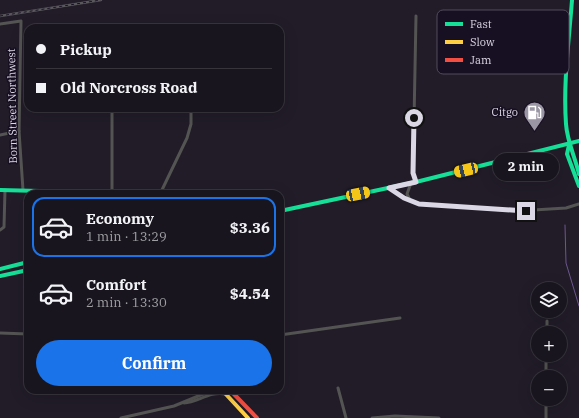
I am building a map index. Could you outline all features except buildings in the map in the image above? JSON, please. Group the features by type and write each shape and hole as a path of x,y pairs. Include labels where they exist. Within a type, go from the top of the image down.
{"main road":[{"path":"569,38 572,0"},
{"path":"566,74 566,124 569,144 567,154 579,186"},
{"path":"284,210 416,182 579,141"},
{"path":"569,144 574,152 579,174"},
{"path":"0,190 23,190"},
{"path":"0,269 24,263"},
{"path":"0,276 24,271"},
{"path":"226,394 248,418"},
{"path":"234,394 257,418"}],"street":[{"path":"416,16 413,173 416,182"},
{"name":"Born Street Northwest","path":"0,24 21,21 19,132 23,190"},
{"path":"112,112 112,190"},
{"path":"162,190 187,138 191,124 192,112"},
{"path":"0,135 19,132"},
{"path":"410,200 407,194 411,183"},
{"path":"389,188 419,204 517,211 566,208 579,204"},
{"path":"0,230 4,227 5,190"},
{"path":"0,211 5,211"},
{"path":"284,334 400,318"},
{"path":"547,321 547,326"},
{"path":"0,333 24,334"},
{"path":"338,388 346,418"},
{"path":"180,403 203,394"},
{"path":"121,418 180,403 196,401 211,394"},
{"path":"546,406 546,418"},
{"path":"372,418 395,416 439,418"}],"waterway":[{"path":"565,225 566,263 579,306"}],"railway":[{"path":"0,16 101,0"}],"traffic: fast":[{"path":"569,37 572,0"},
{"path":"566,74 566,124 568,137 579,174"},
{"path":"284,210 416,182 579,141"},
{"path":"569,145 567,154 579,186"},
{"path":"0,190 24,191"},
{"path":"0,269 24,263"},
{"path":"0,276 24,271"}],"traffic: slow":[{"path":"226,394 248,418"}],"traffic: jam":[{"path":"234,394 257,418"}],"place":[{"name":"Citgo","path":"534,132"}],"route":[{"path":"414,118 413,173 416,182 389,188 404,198 419,204 469,206 526,211"}]}
